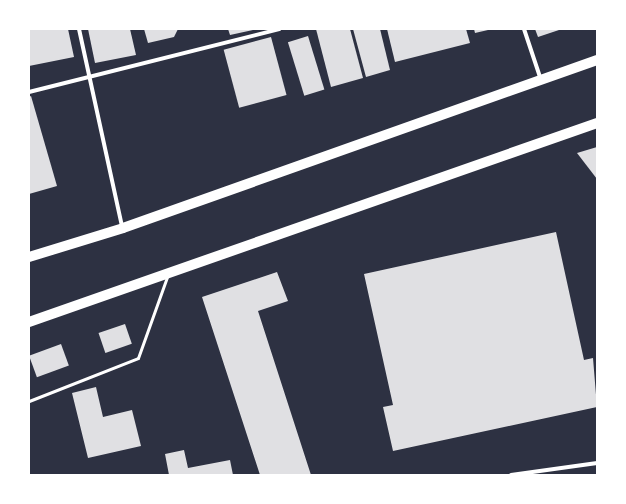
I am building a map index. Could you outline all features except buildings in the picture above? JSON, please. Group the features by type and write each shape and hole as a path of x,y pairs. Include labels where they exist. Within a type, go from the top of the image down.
{"main road":[{"path":"29,257 123,228 597,60"},
{"path":"29,322 597,124"}],"street":[{"path":"79,29 123,228"},
{"path":"29,92 89,75 279,29"},
{"path":"524,29 540,80"},
{"path":"511,475 527,474 597,463"}],"lane":[{"path":"29,401 138,358 168,274"}]}
